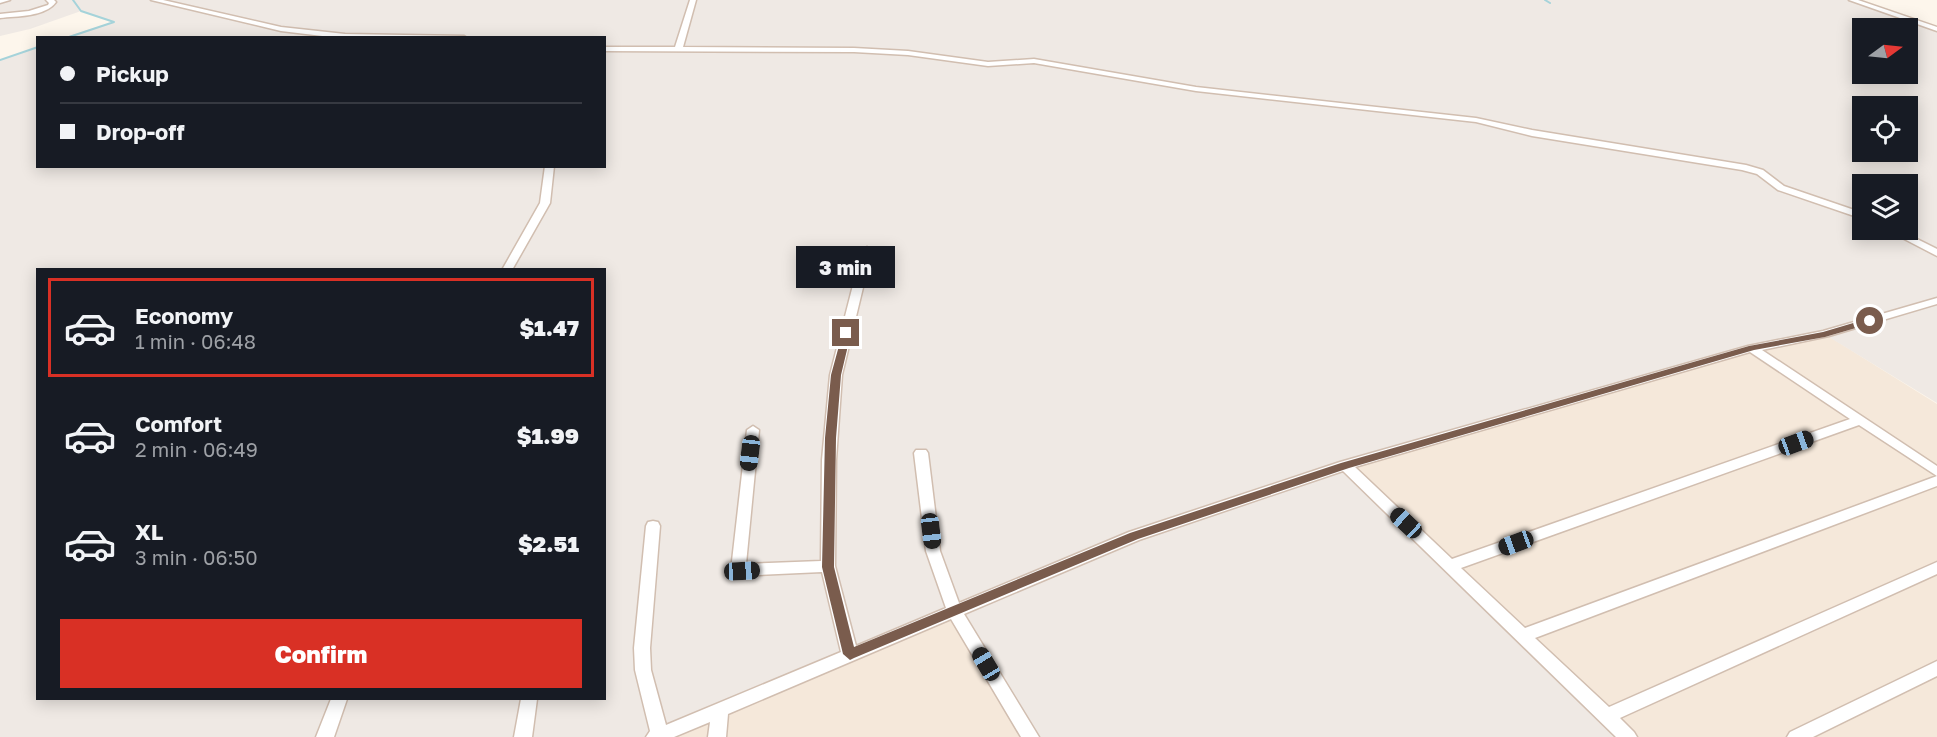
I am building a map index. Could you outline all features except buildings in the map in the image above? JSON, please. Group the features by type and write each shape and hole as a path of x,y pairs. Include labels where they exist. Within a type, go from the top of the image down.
{"street":[{"path":"0,1 7,0"},
{"path":"0,16 50,6 53,2 49,0"},
{"path":"154,0 281,29 345,36"},
{"path":"679,47 693,0"},
{"path":"1852,0 1937,29"},
{"path":"606,49 679,47 854,50 908,53 988,64 1034,61 1196,89 1443,115 1532,133 1743,167 1760,172 1781,188 1852,212"},
{"path":"508,268 545,202 550,168"},
{"path":"1912,240 1937,253"},
{"path":"850,654 828,567 829,460 836,375 867,250"},
{"path":"653,526 642,648 643,670 657,736 1134,536 1345,465 1752,348 1825,334 1937,301"},
{"path":"1752,348 1937,471"},
{"path":"1452,565 1861,420"},
{"path":"753,430 738,570 828,567"},
{"path":"921,453 933,551 954,610 1030,737"},
{"path":"1345,465 1525,635 1628,737"},
{"path":"1525,635 1937,481"},
{"path":"1607,716 1937,568"},
{"path":"1797,737 1937,669"},
{"path":"325,737 339,700"},
{"path":"523,737 528,700"},
{"path":"717,737 720,710"}],"shaded area":[{"path":"0,0 1852,0 1905,18 1852,18 1852,84 1918,84 1918,23 1937,29 1937,403 1824,334 1752,348 1339,469 1620,737 1030,737 953,610 653,737 0,737 0,60 36,47 36,168 606,168 606,36 69,36 113,22 81,11 30,29 0,36"},
{"path":"1825,334 1937,404 1937,737 1620,737 1338,468 1752,348"},
{"path":"954,610 1030,737 653,737"}],"waterway":[{"path":"72,36 114,22 81,11 73,0"},
{"path":"1545,0 1550,3"},
{"path":"0,60 36,48"}],"route":[{"path":"846,333 836,375 829,460 828,567 850,654 1134,536 1345,465 1752,348 1825,334 1870,321"}]}
